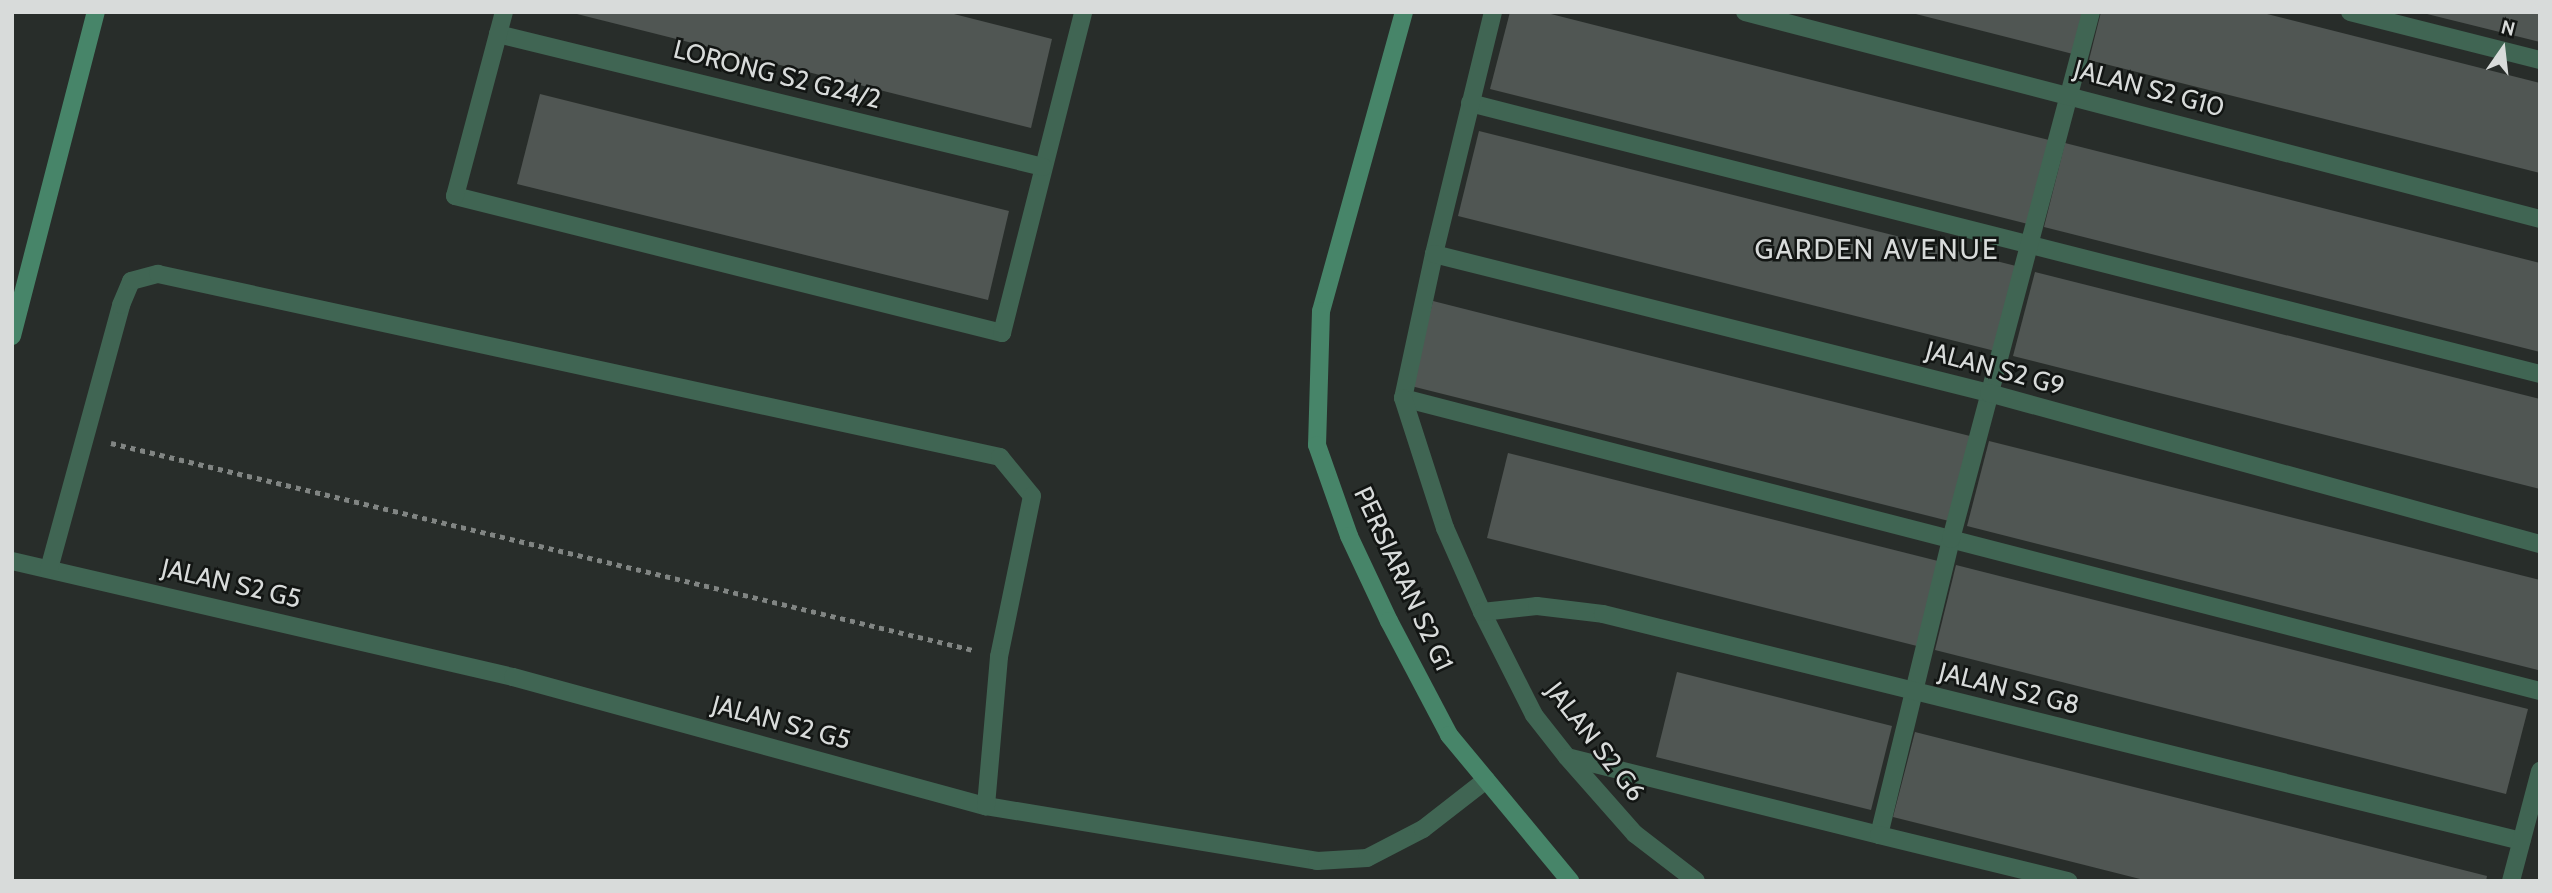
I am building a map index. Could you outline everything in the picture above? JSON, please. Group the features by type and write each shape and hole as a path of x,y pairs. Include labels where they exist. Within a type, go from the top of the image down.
{"street":[{"path":"12,336 96,12"},
{"path":"504,12 455,196 1002,333 1083,12"},
{"name":"PERSIARAN S2 G1","path":"1404,12 1321,311 1317,445 1349,536 1389,621 1449,735 1570,881"},
{"path":"1493,12 1434,254 1403,398 2540,691"},
{"name":"JALAN S2 G10","path":"1745,12 2540,219"},
{"path":"1879,835 1951,539 2091,12"},
{"path":"2350,12 2540,60"},
{"name":"LORONG S2 G24/2","path":"498,34 1043,167"},
{"path":"1470,103 2540,374"},
{"name":"JALAN S2 G9","path":"1434,254 1989,393 2540,544"},
{"path":"48,569 121,304 131,281 158,274 1000,457 1032,496 999,657 986,806"},
{"name":"JALAN S2 G6","path":"1403,398 1445,528 1482,612 1534,715 1635,834 1696,881"},
{"name":"JALAN S2 G5","path":"12,561 513,677 986,806 1317,861 1367,859 1423,829 1486,780"},
{"name":"JALAN S2 G8","path":"1482,612 1537,606 1602,614 2521,841"},
{"path":"1567,757 2068,881"},
{"path":"2511,881 2540,771"}],"path":[{"path":"86,437 999,657"}],"building":[{"path":"569,12 946,12 1052,39 1031,128"},
{"path":"1510,12 1543,12 2049,140 2028,224 1490,89"},
{"path":"1908,12 2083,12 2073,54"},
{"path":"2101,12 2259,12 2540,83 2540,173 2089,60"},
{"path":"2540,12 2540,42 2423,13"},
{"path":"540,94 1009,211 988,300 517,184"},
{"path":"1479,131 2016,266 1995,351 1458,216"},
{"path":"2065,143 2540,263 2540,352 2044,227"},
{"path":"2035,272 2540,399 2540,489 2013,356"},
{"path":"1433,301 1970,436 1949,521 1411,386"},
{"path":"1989,441 2540,580 2538,670 1967,526"},
{"path":"1508,453 1938,561 1917,646 1487,538"},
{"path":"1956,565 2528,709 2506,794 1935,650"},
{"path":"1677,672 1892,726 1871,810 1656,757"},
{"path":"1915,732 2487,876 2486,881 2148,881 1893,817"}],"district":[{"name":"GARDEN AVENUE","path":"1877,249"}]}
